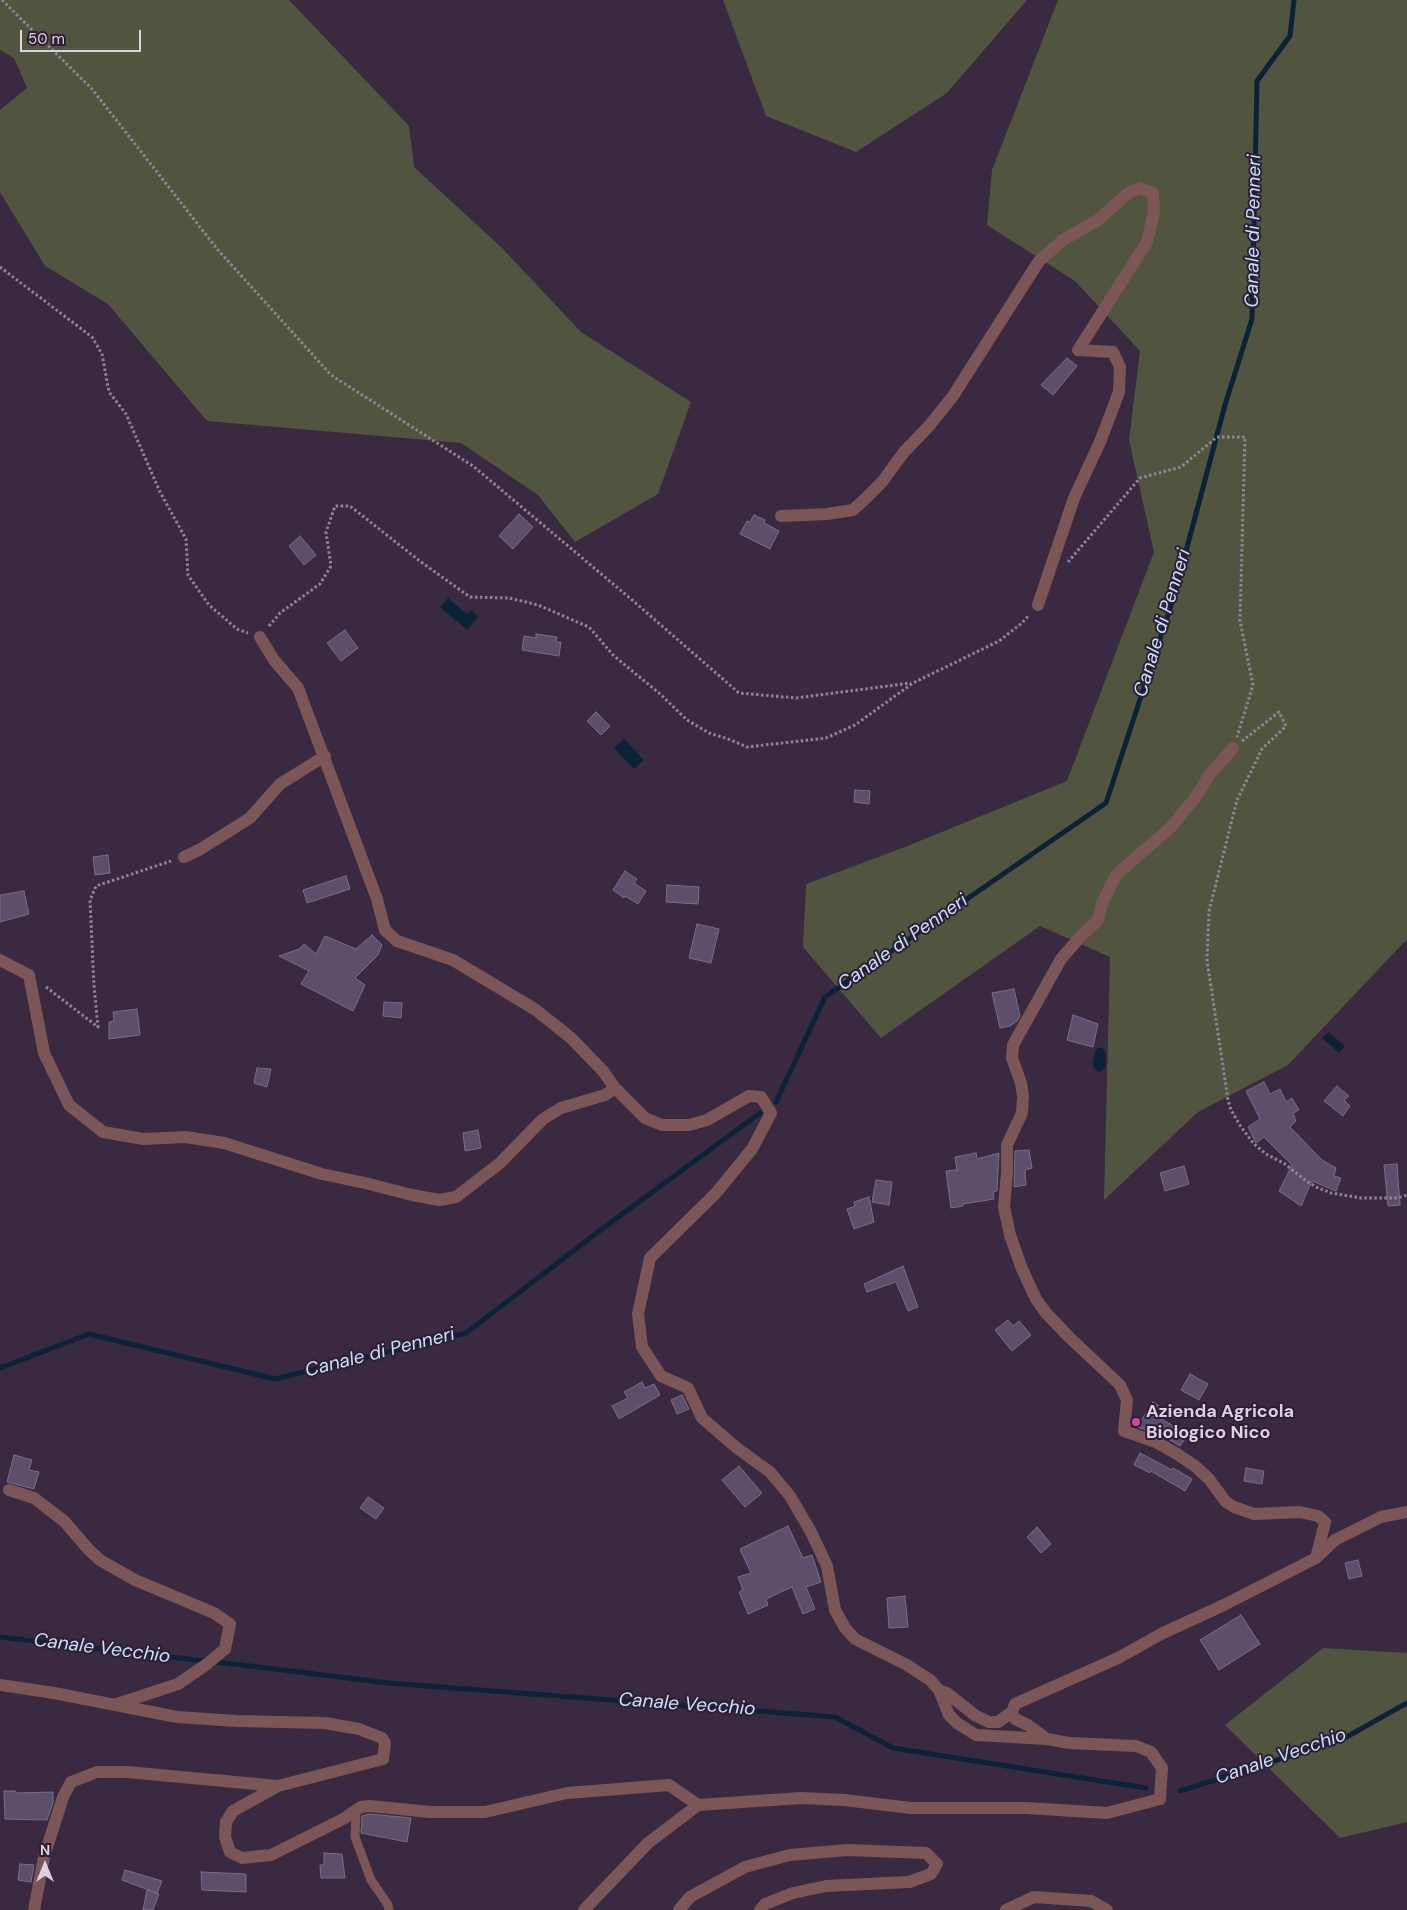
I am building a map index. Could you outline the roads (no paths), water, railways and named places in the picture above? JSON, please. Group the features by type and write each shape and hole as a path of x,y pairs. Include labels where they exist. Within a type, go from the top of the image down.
{"street":[{"path":"782,516 826,514 853,510 864,500 882,482 904,452 929,426 953,396 1039,260 1063,240 1098,220 1128,194 1140,188 1153,193 1154,212 1147,242 1078,350 1113,352 1120,366 1120,392 1100,442 1074,498 1038,605"},
{"path":"260,637 274,660 298,688 377,898 385,930 397,941 453,960 536,1010 571,1038 603,1071 615,1088 645,1118 662,1125 688,1125 707,1120 749,1096 761,1097 771,1113 752,1149 722,1186 650,1258 638,1314 642,1347 661,1376 688,1388 702,1418 737,1448 770,1472 790,1496 811,1532 826,1566 835,1610 845,1628 855,1639 907,1665 930,1680 939,1690 949,1715 957,1723 976,1735 1047,1738 1069,1742 1136,1746 1151,1752 1162,1768 1160,1799 1107,1813 1026,1808 910,1808 844,1800 801,1798 698,1805 648,1843 584,1910"},
{"path":"1233,748 1210,774 1196,798 1171,827 1116,875 1102,902 1098,920 1082,934 1061,959 1013,1045 1012,1058 1024,1096 1022,1113 1007,1145 1004,1207 1010,1235 1019,1261 1036,1299 1069,1338 1120,1385 1127,1400 1124,1430 1156,1442 1195,1466 1226,1502 1234,1508 1254,1514 1300,1512 1318,1516 1324,1522 1316,1558"},
{"path":"184,857 250,818 280,784 325,756"},
{"path":"0,960 29,975 44,1053 69,1105 103,1132 143,1139 186,1136 224,1143 322,1174 365,1182 412,1196 439,1200 456,1197 500,1163 542,1119 561,1108 605,1095 615,1088"},
{"path":"9,1490 34,1498 42,1503 64,1521 100,1560 135,1580 214,1613 230,1624 224,1650 207,1664 178,1684 113,1705"},
{"path":"939,1690 947,1692 976,1716 989,1722 998,1722 1012,1712 1015,1704 1118,1658 1316,1558 1335,1540 1381,1517 1407,1512"},
{"path":"0,1685 21,1690 54,1693 177,1717 237,1721 325,1723 360,1728 382,1738 385,1743 383,1759 278,1786 233,1811 226,1822 225,1837 230,1852 242,1858 271,1855 343,1819 361,1806 430,1812 485,1812 568,1793 669,1785 698,1805"},
{"path":"1012,1712 1015,1719 1047,1738"},
{"path":"34,1910 44,1857 63,1797 71,1782 97,1772 127,1772 278,1786"},
{"path":"679,1910 690,1897 745,1867 790,1855 847,1850 926,1852 937,1864 931,1874 909,1882 826,1886 793,1893 765,1904 760,1910"},
{"path":"1006,1910 1034,1898 1091,1901 1106,1910"}],"lane":[{"path":"356,1811 355,1837 371,1880 388,1905 389,1910"}],"water":[{"path":"448,598 467,614 471,610 478,617 467,630 440,607"},
{"path":"624,739 644,760 634,769 614,748"},
{"path":"1328,1032 1345,1046 1339,1053 1322,1038"},
{"path":"1098,1048 1103,1048 1106,1054 1105,1069 1099,1072 1095,1070 1093,1065 1095,1051"}],"waterway":[{"name":"Canale di Penneri","path":"776,1102 825,997 1106,803 1174,596 1225,405 1252,319 1257,81 1290,36 1294,0"},
{"name":"Canale di Penneri","path":"0,1368 89,1334 275,1379 466,1333 602,1229 760,1113"},
{"name":"Canale Vecchio","path":"0,1637 205,1661"},
{"name":"Canale Vecchio","path":"217,1662 388,1683 835,1717 893,1748 1146,1788"},
{"name":"Canale Vecchio","path":"1180,1791 1343,1739 1407,1703"}],"place":[{"name":"Azienda Agricola Biologico Nico","path":"1136,1422"}]}
